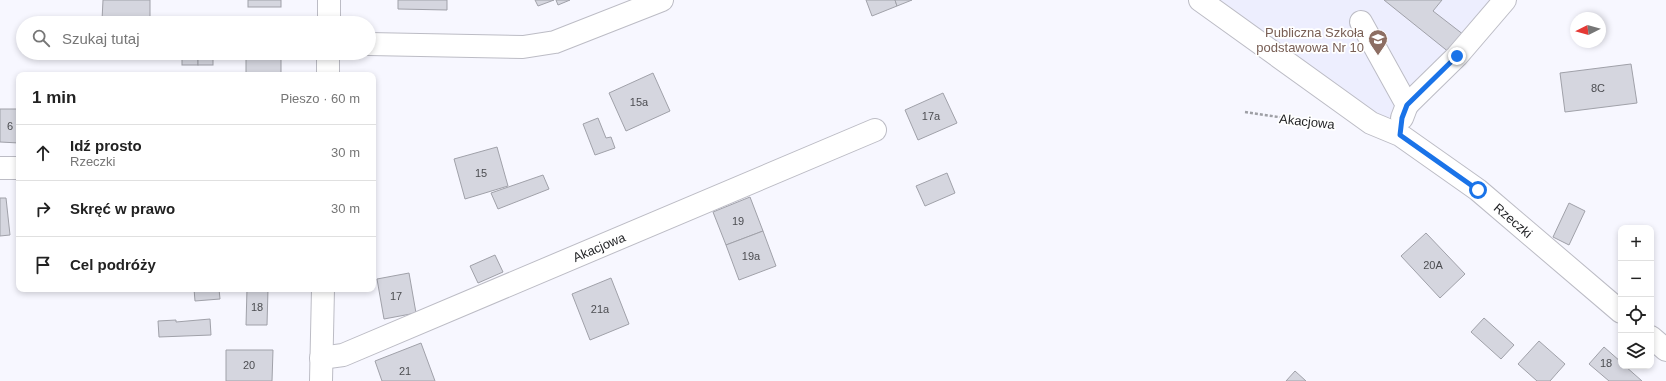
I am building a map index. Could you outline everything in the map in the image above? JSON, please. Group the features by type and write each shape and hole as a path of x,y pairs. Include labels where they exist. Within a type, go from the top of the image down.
{"street":[{"path":"329,0 329,16"},
{"path":"376,44 523,47 555,42 662,0"},
{"name":"Rzeczki","path":"1200,0 1370,123 1400,135 1478,190 1618,309"},
{"path":"1400,135 1402,118 1407,105 1457,56 1505,0"},
{"path":"1361,22 1407,105"},
{"path":"328,60 328,72"},
{"name":"Akacjowa","path":"321,358 343,356 874,130"},
{"path":"0,168 16,168"},
{"path":"321,381 323,292"},
{"path":"1654,340 1666,350"}],"path":[{"name":"Akacjowa","path":"1245,112 1328,125 1370,123"}],"shaded area":[{"name":"Publiczna Szkoła podstawowa Nr 10","path":"1219,0 1506,0 1418,112 1402,118 1378,117"}],"building":[{"path":"103,0 150,0 150,16 102,16"},
{"path":"248,0 281,0 281,7 248,7"},
{"path":"398,0 447,0 447,10 398,9"},
{"path":"535,0 554,0 538,6"},
{"path":"556,0 570,0 558,5"},
{"path":"866,0 895,0 897,6 872,16"},
{"path":"895,0 912,0 897,6"},
{"path":"1384,0 1442,0 1433,11 1464,35 1450,53"},
{"path":"182,60 198,60 198,65 182,65"},
{"path":"198,60 213,60 213,65 198,65"},
{"path":"246,60 281,60 281,72 246,72"},
{"path":"1631,64 1637,103 1565,112 1560,73"},
{"path":"653,73 670,111 626,131 609,93"},
{"path":"943,93 957,123 918,140 905,110"},
{"path":"0,109 16,109 16,143 0,142"},
{"path":"598,118 606,138 611,137 615,148 595,155 583,124"},
{"path":"497,147 508,186 465,199 454,159"},
{"path":"947,173 955,193 925,206 916,186"},
{"path":"543,175 549,189 498,209 491,193"},
{"path":"750,197 763,231 726,245 713,212"},
{"path":"0,198 6,198 10,235 0,236"},
{"path":"1569,203 1585,211 1569,245 1553,237"},
{"path":"763,231 776,266 739,280 726,245"},
{"path":"1426,233 1465,274 1440,298 1401,256"},
{"path":"495,255 503,272 478,283 470,266"},
{"path":"409,273 416,313 384,319 377,279"},
{"path":"611,278 629,324 590,340 572,294"},
{"path":"194,292 219,292 220,299 195,301"},
{"path":"247,292 268,292 267,325 246,325"},
{"path":"1484,318 1514,345 1501,359 1471,332"},
{"path":"210,319 211,335 159,337 158,321 176,320 176,322"},
{"path":"1539,341 1565,364 1550,381 1537,381 1518,364"},
{"path":"421,343 435,381 382,381 375,361"},
{"path":"1604,347 1618,359 1618,369 1628,369 1642,381 1609,381 1589,364"},
{"path":"226,350 273,350 272,381 226,381"},
{"path":"1295,371 1306,381 1286,381"}],"place":[{"name":"Publiczna Szkoła podstawowa Nr 10","path":"1378,56"}],"route":[{"path":"1457,56 1407,105 1402,118 1400,135 1478,190"}]}
